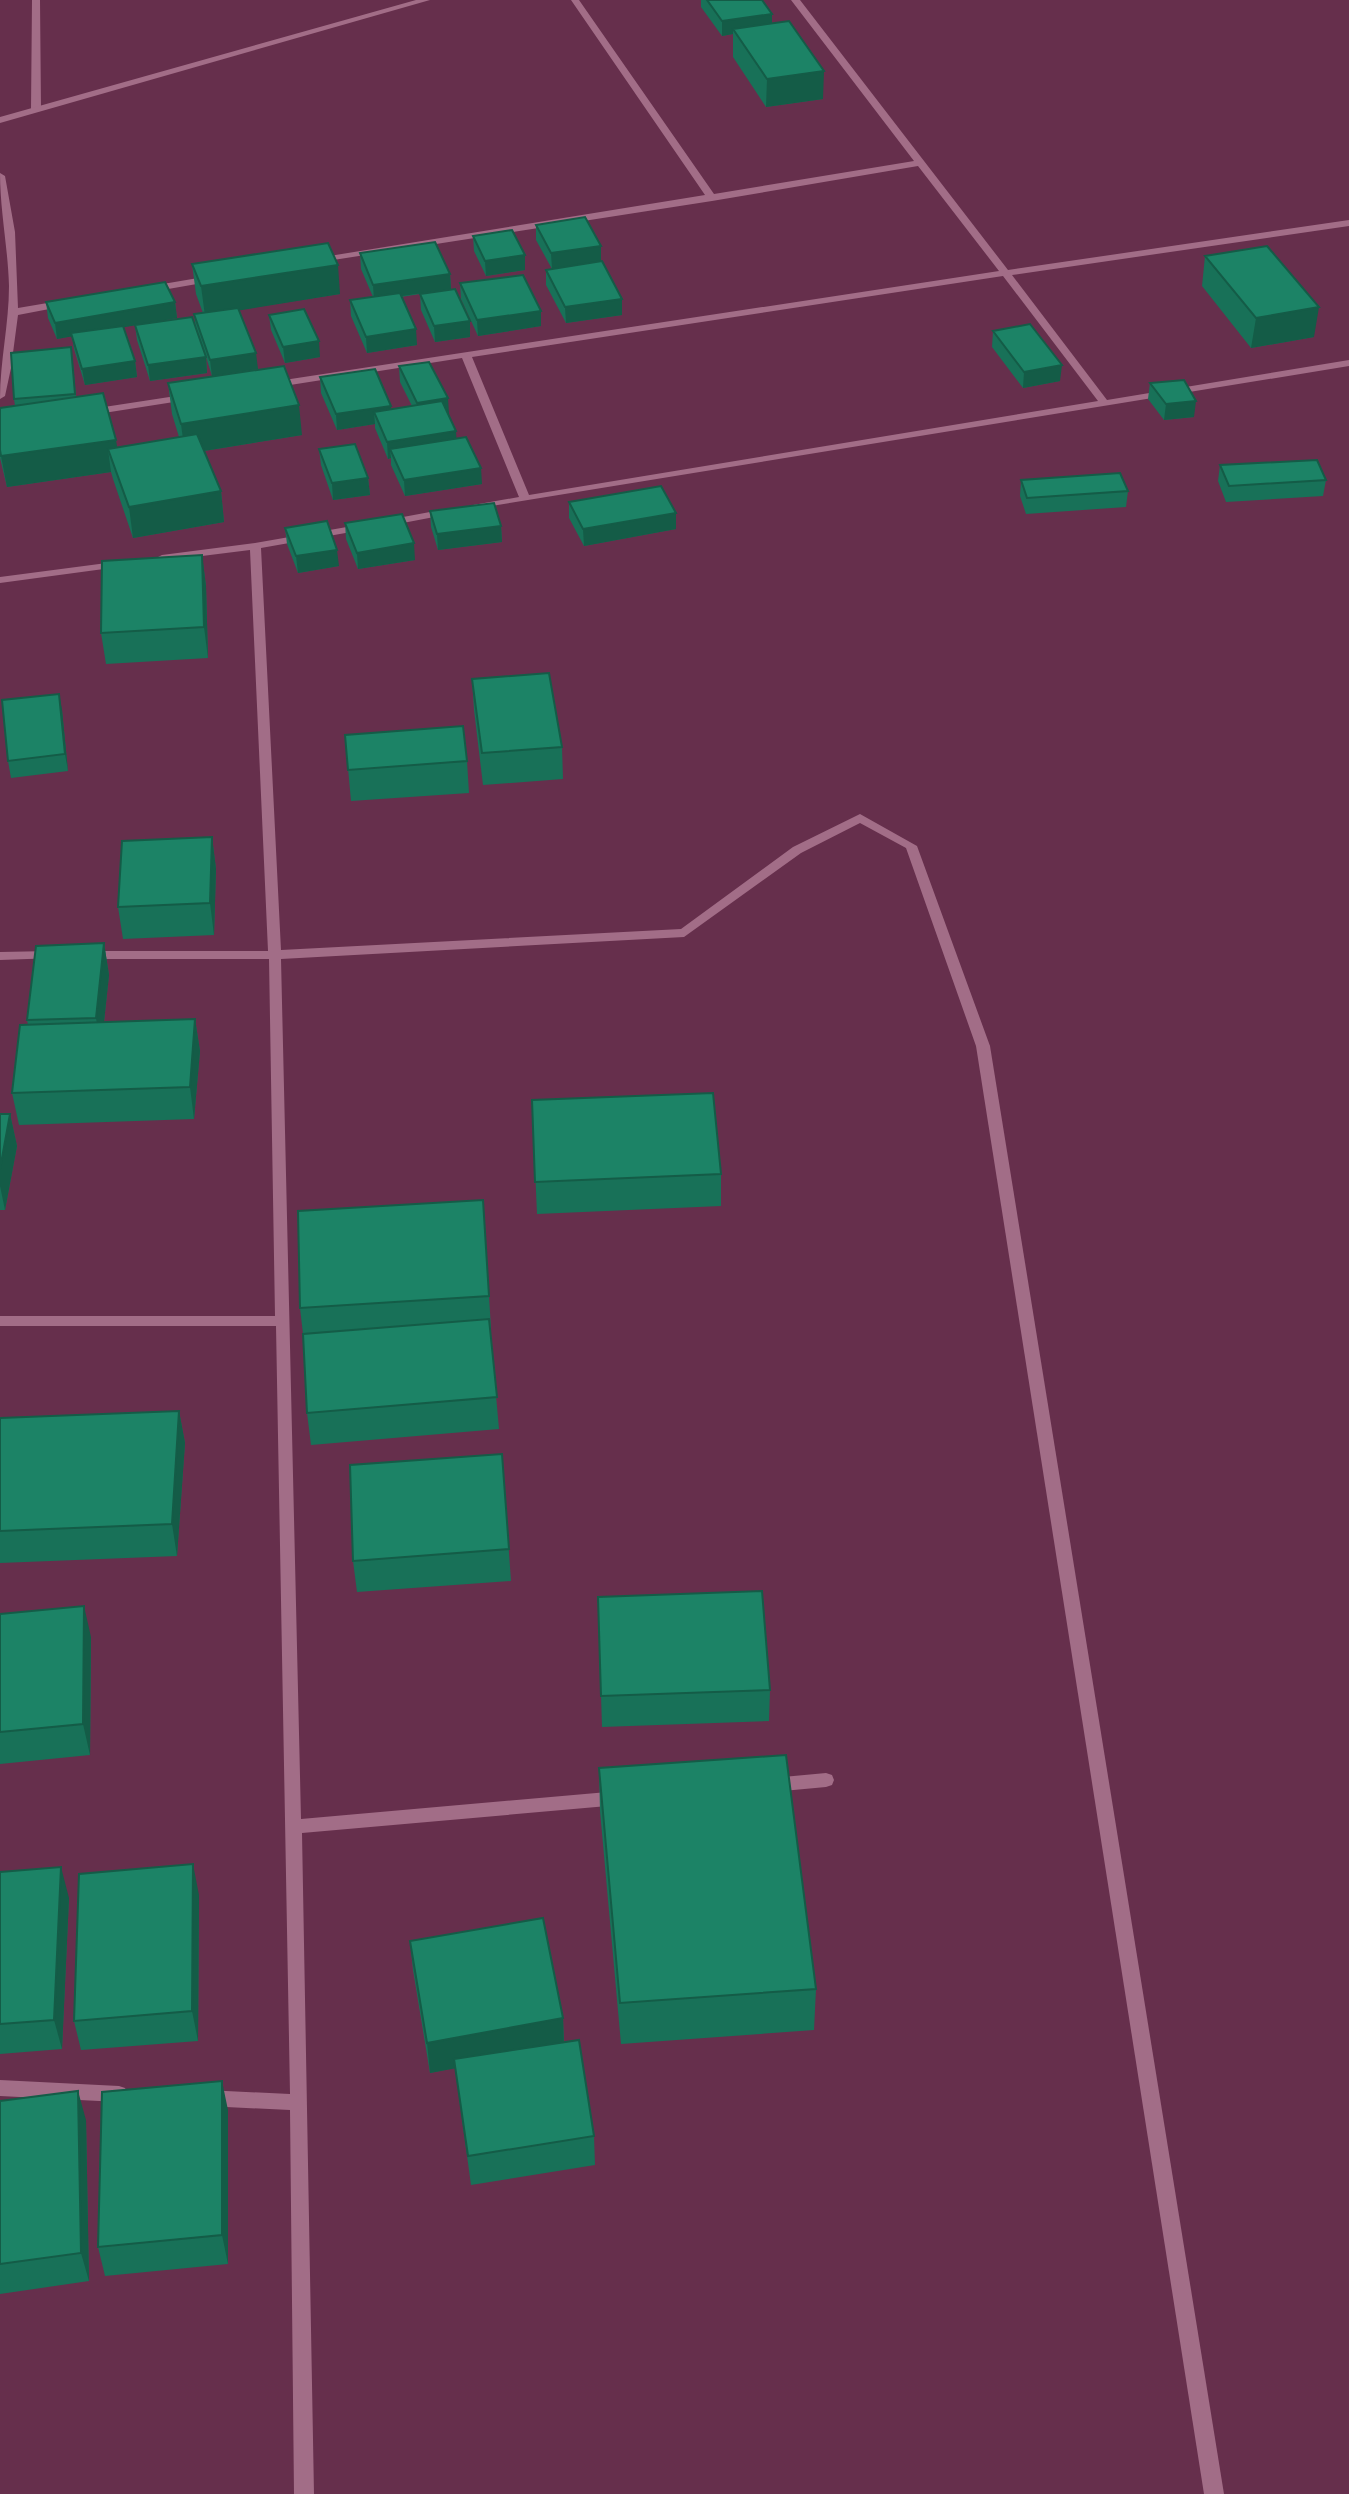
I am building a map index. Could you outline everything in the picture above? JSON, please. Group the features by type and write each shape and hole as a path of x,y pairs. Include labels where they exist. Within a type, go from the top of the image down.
{"street":[{"path":"36,0 36,109"},
{"path":"0,120 426,0"},
{"path":"576,0 712,198"},
{"path":"795,0 919,163 1007,272 1105,404"},
{"path":"304,263 919,163"},
{"path":"0,176 9,216 15,312 11,354 0,396"},
{"path":"261,386 1007,272 1349,223"},
{"path":"139,291 222,277"},
{"path":"15,312 70,302"},
{"path":"466,355 525,498"},
{"path":"471,508 1349,363"},
{"path":"82,413 206,394"},
{"path":"148,560 255,546 458,510"},
{"path":"255,546 275,955 299,2102 304,2494"},
{"path":"0,580 134,562"},
{"path":"0,956 275,955 684,933 797,849 860,818 911,846 983,1046 1214,2494"},
{"path":"0,1321 281,1321"},
{"path":"758,1786 826,1780"},
{"path":"293,1827 635,1797"},
{"path":"0,2088 136,2094"},
{"path":"190,2097 299,2102"}],"building":[{"path":"707,0 762,0 772,14 722,21"},
{"path":"789,21 824,71 767,79 733,29"},
{"path":"585,217 601,246 551,253 536,225"},
{"path":"512,230 525,255 485,261 473,236"},
{"path":"435,242 450,274 373,285 360,253"},
{"path":"328,243 338,265 201,286 192,264"},
{"path":"1267,246 1319,307 1256,318 1205,256"},
{"path":"602,261 622,299 565,307 546,270"},
{"path":"523,275 541,311 477,320 460,283"},
{"path":"165,282 175,302 55,323 46,302"},
{"path":"455,289 470,321 434,326 420,294"},
{"path":"400,293 416,329 366,337 350,300"},
{"path":"238,308 256,353 210,360 194,314"},
{"path":"304,309 319,341 283,347 269,315"},
{"path":"192,317 206,357 148,365 135,325"},
{"path":"1030,324 1062,365 1024,372 993,331"},
{"path":"123,326 135,361 82,369 71,333"},
{"path":"71,347 75,394 14,399 11,353"},
{"path":"429,362 448,398 417,403 399,366"},
{"path":"284,366 299,405 181,424 168,383"},
{"path":"375,369 391,406 336,414 320,377"},
{"path":"1184,380 1196,401 1166,404 1150,383"},
{"path":"103,393 116,440 1,456 0,408"},
{"path":"442,401 456,431 387,442 374,412"},
{"path":"197,434 221,491 129,507 108,449"},
{"path":"466,437 481,468 404,480 390,449"},
{"path":"355,444 368,478 332,483 319,449"},
{"path":"1317,460 1326,480 1229,486 1220,465"},
{"path":"1120,473 1128,491 1027,498 1021,480"},
{"path":"661,486 676,513 583,529 569,502"},
{"path":"494,503 501,526 437,534 430,511"},
{"path":"402,514 414,543 357,553 345,523"},
{"path":"327,521 337,550 296,556 285,528"},
{"path":"202,555 204,627 101,633 102,561"},
{"path":"549,673 562,747 482,753 472,679"},
{"path":"59,694 65,754 8,761 2,700"},
{"path":"463,726 467,761 348,770 345,735"},
{"path":"212,837 210,903 118,907 122,841"},
{"path":"104,943 96,1018 27,1020 36,946"},
{"path":"195,1019 190,1087 12,1093 20,1025"},
{"path":"713,1093 721,1174 535,1182 532,1100"},
{"path":"0,1114 10,1114 0,1169"},
{"path":"483,1200 489,1296 300,1308 298,1211"},
{"path":"489,1319 497,1397 307,1413 303,1334"},
{"path":"179,1411 172,1524 0,1531 0,1418"},
{"path":"502,1454 509,1549 353,1561 350,1465"},
{"path":"762,1591 770,1690 601,1696 598,1597"},
{"path":"84,1606 83,1724 0,1732 0,1614"},
{"path":"786,1755 816,1989 620,2003 599,1768"},
{"path":"193,1864 192,2011 74,2021 79,1874"},
{"path":"61,1867 54,2020 0,2024 0,1872"},
{"path":"543,1918 563,2018 427,2043 410,1941"},
{"path":"579,2040 594,2136 468,2156 454,2059"},
{"path":"222,2081 222,2235 98,2247 102,2092"},
{"path":"78,2091 81,2253 0,2264 0,2101"}]}
